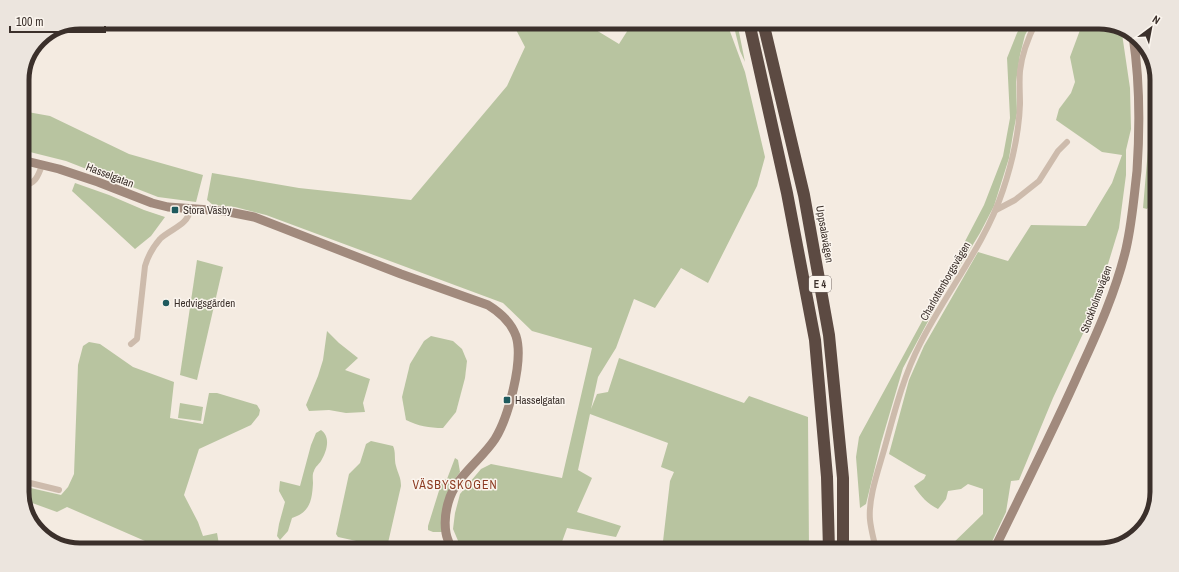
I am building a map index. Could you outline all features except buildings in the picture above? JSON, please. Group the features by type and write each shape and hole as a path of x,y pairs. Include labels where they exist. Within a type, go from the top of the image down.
{"highway":[{"name":"E 4","path":"751,29 787,193 815,340 827,477 829,543"},
{"name":"Uppsalavägen","path":"765,29 804,195 829,335 843,478 843,543"}],"street":[{"name":"Charlottenborgsvägen","path":"875,543 870,519 872,494 906,374 920,343 996,210 1012,158 1018,128 1020,70 1028,38 1032,29"},
{"name":"Stockholmsvägen","path":"997,543 1098,330 1112,293 1125,250 1134,196 1139,140 1138,92 1134,48"},
{"path":"996,210 1015,200 1039,181 1058,151 1067,142"},
{"name":"Hasselgatan","path":"29,162 98,182 152,204 168,207 224,211 254,217 401,274 488,305 506,318 516,337 519,349 512,394 504,421 495,439 484,454 458,483 451,496 446,512 446,533 450,543"},
{"path":"29,184 33,183 39,174 42,165"},
{"path":"131,344 137,339 145,266 150,252 161,238 189,216 190,209"},
{"path":"29,483 59,490"}],"green space":[{"path":"516,29 594,29 619,44 629,29 729,29 745,72 765,157 757,186 708,283 681,268 655,308 634,299 616,348 598,377 591,409 597,394 608,392 619,358 744,403 749,396 808,417 809,543 663,543 670,481 674,472 661,467 668,443 590,414 578,470 592,478 577,512 621,526 616,537 567,528 562,543 459,543 453,529 460,494 481,469 491,464 562,478 592,348 532,331 503,303 266,215 235,207 213,205 207,200 212,173 299,188 411,200 507,86 525,47"},
{"path":"734,29 738,29 745,62 740,51"},
{"path":"1019,29 1028,29 1025,35 1020,55 1016,82 1017,113 1009,158 994,206 980,233 941,297 903,368 881,443 866,504 860,508 856,457 859,437 984,205 1003,156 1010,118 1007,58"},
{"path":"1080,29 1109,30 1122,35 1130,88 1131,129 1126,150 1126,175 1119,228 1094,310 1053,398 1019,480 1011,481 1006,512 991,543 953,543 983,514 983,489 968,484 961,489 948,491 946,499 938,509 924,499 914,486 924,479 926,475 889,454 909,380 924,346 978,252 1008,261 1031,225 1086,226 1112,183 1122,155 1102,152 1056,120 1059,109 1071,93 1075,82 1070,57"},
{"path":"1147,64 1150,77 1150,126 1149,82"},
{"path":"29,112 50,116 129,154 203,175 196,202 158,197 66,161 29,152"},
{"path":"1150,126 1150,205 1147,209 1143,208"},
{"path":"75,183 165,217 151,236 135,249 72,191"},
{"path":"197,260 223,267 197,380 180,375"},
{"path":"327,331 358,358 345,370 370,379 363,403 365,412 346,413 329,410 309,411 306,405 323,360"},
{"path":"431,336 453,341 462,349 467,361 465,378 456,412 443,428 433,428 415,424 406,420 402,397 410,364 424,341"},
{"path":"89,342 100,344 133,367 174,382 170,418 203,424 209,393 217,393 257,405 260,410 259,415 251,425 199,449 184,495 198,522 203,536 217,533 219,543 144,543 145,541 67,507 57,512 30,502 29,488 61,495 68,487 74,474 78,365 83,346"},
{"path":"180,403 203,407 201,421 178,418"},
{"path":"321,430 326,436 327,444 321,461 313,472 313,489 311,500 303,513 292,518 288,531 280,540 277,536 285,502 279,491 280,481 300,486 311,445 316,433"},
{"path":"371,441 393,446 395,463 401,486 388,543 366,543 338,537 336,534 349,474 360,463 366,444"},
{"path":"455,458 458,460 460,472 451,486 445,508 442,532 433,532 428,530 428,526 442,481 447,479"}],"place":[{"name":"Stora Väsby","path":"175,210"},
{"name":"Hedvigsgården","path":"166,303"},
{"name":"Hasselgatan","path":"507,400"}],"district":[{"name":"VÄSBYSKOGEN","path":"455,485"}]}
